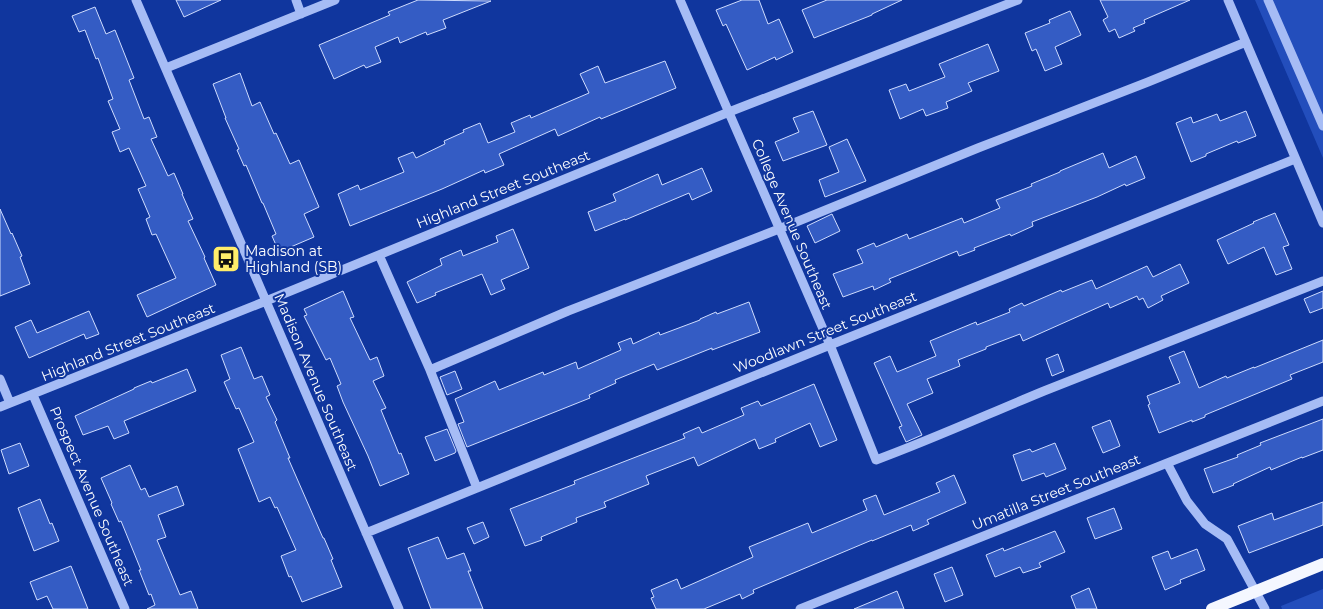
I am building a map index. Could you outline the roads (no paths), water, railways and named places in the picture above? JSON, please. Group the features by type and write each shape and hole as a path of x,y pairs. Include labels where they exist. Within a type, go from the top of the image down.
{"main road":[{"path":"1212,609 1323,564"}],"street":[{"name":"Madison Avenue Southeast","path":"136,0 399,609"},
{"path":"296,0 302,14"},
{"path":"166,68 335,0"},
{"name":"College Avenue Southeast","path":"680,0 830,345 876,460 1323,281"},
{"name":"Highland Street Southeast","path":"0,407 266,301 729,112 1018,0"},
{"path":"1228,0 1323,223"},
{"path":"1268,0 1323,126"},
{"path":"430,370 568,311 779,229 1246,42"},
{"name":"Woodlawn Street Southeast","path":"366,533 1295,159"},
{"path":"379,254 430,370 477,488"},
{"path":"0,379 10,403"},
{"name":"Prospect Avenue Southeast","path":"33,394 125,609"},
{"name":"Umatilla Street Southeast","path":"800,609 1323,400"},
{"path":"1167,463 1187,501 1205,524 1227,539 1264,609"}],"place":[{"name":"Madison at Highland (SB)","path":"226,259"}]}
